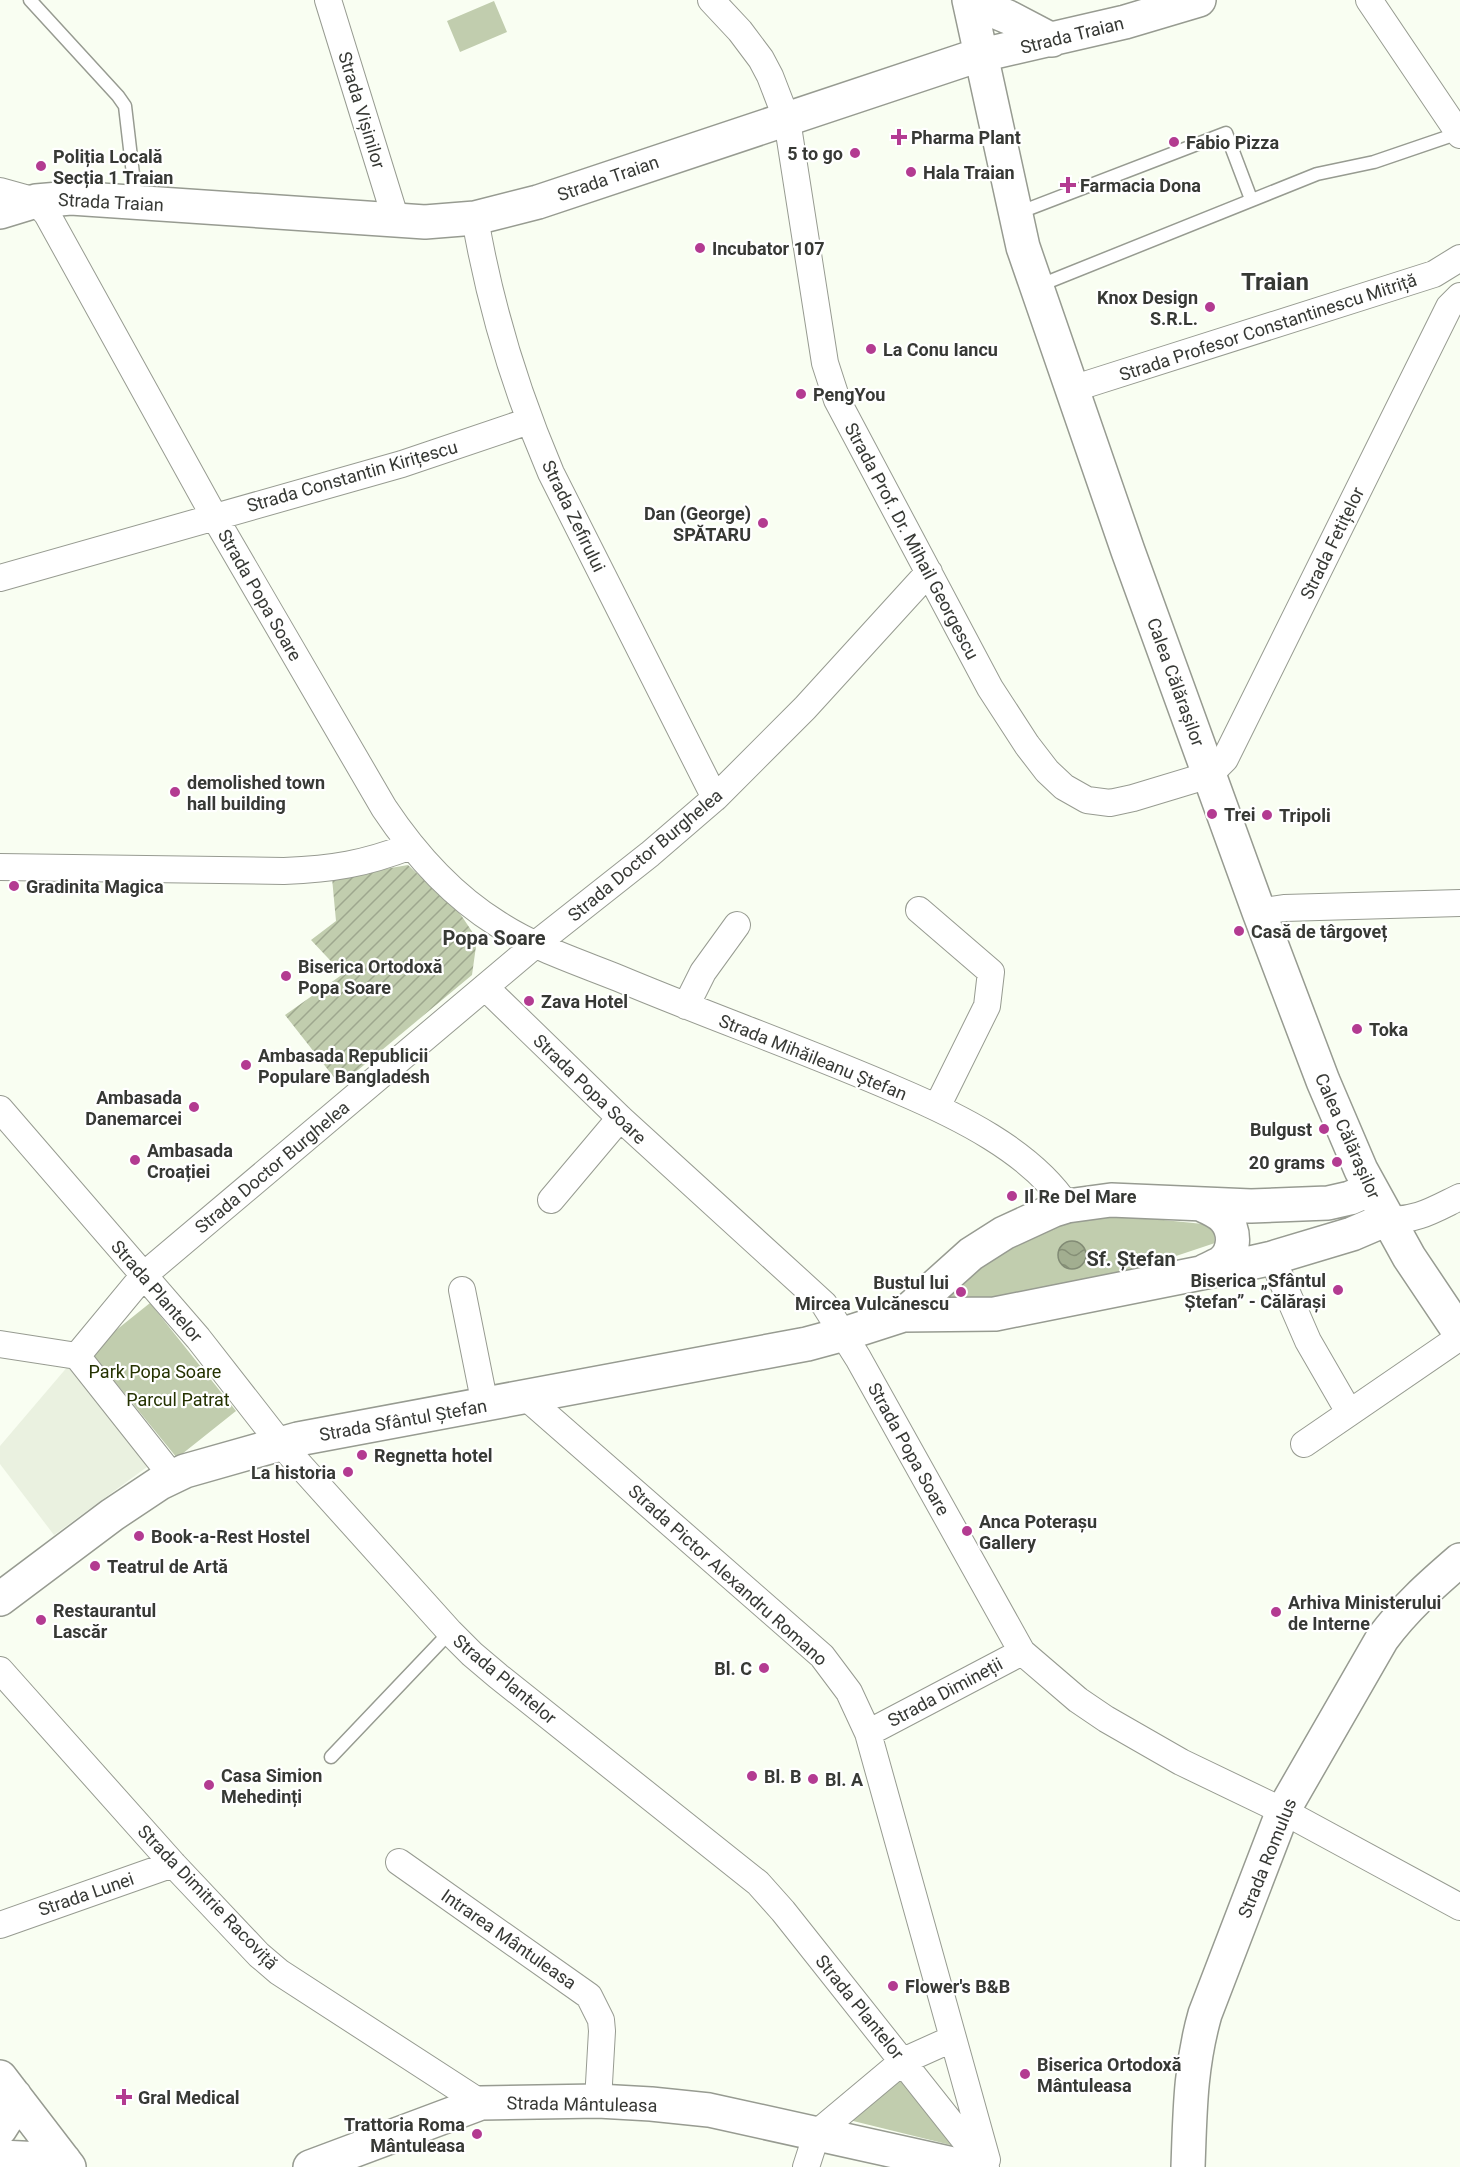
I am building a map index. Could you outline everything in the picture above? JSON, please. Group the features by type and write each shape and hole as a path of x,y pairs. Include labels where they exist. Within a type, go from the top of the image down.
{"street":[{"name":"Strada Vișinilor","path":"328,0 396,220"},
{"name":"Strada Prof. Dr. Mihail Georgescu","path":"711,0 740,31 761,59 787,120 825,363 837,400 990,688 1047,771 1064,787 1087,800 1110,803 1209,775"},
{"path":"1369,0 1459,134"},
{"path":"970,3 1008,17 1052,40"},
{"name":"Calea Călărașilor","path":"970,3 1015,214 1036,286 1128,551 1259,912 1323,1082 1371,1189 1409,1257 1460,1335"},
{"name":"Strada Traian","path":"0,212 36,201 71,198 396,220 442,222 475,218 538,202 982,56 1125,22 1181,3"},
{"path":"0,191 36,201"},
{"name":"Strada Popa Soare","path":"36,201 47,214 214,516 384,808 411,846 473,906 498,925 536,944"},
{"name":"Strada Zefirului","path":"475,218 488,284 529,421 551,473 715,798"},
{"name":"Strada Profesor Constantinescu Mitriță","path":"1072,389 1442,271 1460,258"},
{"path":"1424,277 1454,301"},
{"name":"Strada Fetițelor","path":"1209,775 1225,759 1232,747 1454,301"},
{"name":"Strada Constantin Kirițescu","path":"0,578 402,464 529,421"},
{"name":"Strada Doctor Burghelea","path":"77,1356 144,1275 536,944 651,854 715,798 805,708 929,572"},
{"path":"0,867 284,871 326,869 367,861 411,846"},
{"path":"1259,912 1284,908 1460,903"},
{"path":"919,910 991,972 987,1006 937,1107"},
{"path":"686,1006 703,972 737,925"},
{"name":"Strada Mihăileanu Ștefan","path":"536,944 686,1006 851,1070 937,1107 1029,1163 1044,1176 1067,1206"},
{"name":"Strada Popa Soare","path":"485,987 620,1118 813,1292 832,1315 1022,1652 1061,1686 1106,1719 1181,1762 1283,1811 1460,1906"},
{"name":"Strada Plantelor","path":"0,1109 198,1338 280,1443 450,1632 507,1683 758,1883 988,2167"},
{"path":"551,1200 620,1118"},
{"path":"903,1315 971,1254 1005,1233 1067,1206 1111,1200 1251,1206 1328,1203 1350,1198 1371,1189"},
{"path":"903,1315 995,1314 1272,1258 1352,1234 1387,1218 1400,1220 1418,1217 1460,1197"},
{"path":"1200,1204 1217,1212 1227,1221 1233,1235 1231,1251 1222,1262 1203,1272"},
{"path":"1272,1258 1308,1341 1349,1412"},
{"path":"954,1268 949,1278 952,1298 962,1308 976,1316"},
{"path":"462,1290 485,1405"},
{"name":"Strada Sfântul Ștefan","path":"0,1599 112,1515 172,1476 280,1443 807,1344 903,1315"},
{"path":"1304,1444 1460,1335"},
{"path":"0,1344 77,1356 172,1476"},
{"name":"Strada Pictor Alexandru Romano","path":"526,1398 822,1656 849,1692 868,1733 988,2167"},
{"name":"Strada Romulus","path":"1188,2167 1190,2098 1198,2039 1205,2014 1283,1811 1382,1639 1425,1589 1460,1560"},
{"name":"Strada Dimineții","path":"868,1733 1022,1652"},
{"name":"Strada Dimitrie Racoviță","path":"0,1670 173,1864 259,1955 279,1972 482,2103"},
{"name":"Intrarea Mântuleasa","path":"399,1862 589,1996 601,2020 602,2031 598,2101"},
{"name":"Strada Lunei","path":"0,1924 173,1864"},
{"path":"806,2167 817,2133 903,2061 952,2039"},
{"path":"0,2129 7,2118 7,2086"},
{"path":"7,2086 66,2164"},
{"name":"Strada Mântuleasa","path":"310,2167 482,2103 598,2101 709,2110 967,2167"},
{"path":"0,2157 66,2164"}],"lane":[{"path":"30,0 118,96 124,106 136,201"},
{"path":"1015,214 1226,133 1251,199"},
{"path":"1036,286 1317,174 1374,162 1459,134"},
{"path":"331,1756 450,1632"}],"shaded area":[{"path":"69,1365 151,1464 54,1535 0,1464 0,1446"}],"green space":[{"path":"494,1 507,32 460,52 447,21"},
{"path":"408,865 461,915 477,939 472,975 340,1085 285,1015 343,974 311,940 336,921 332,878"},
{"path":"1104,1214 1213,1225 1215,1243 1122,1274 984,1301 938,1300 987,1259 1046,1226"},
{"name":"Park Popa Soare","path":"150,1303 236,1411 177,1458 90,1351"},
{"path":"901,2076 959,2147 845,2119"}],"water":[{"path":"1072,1241 1082,1245 1086,1255 1082,1265 1072,1269 1062,1265 1058,1255 1062,1245"}],"place":[{"name":"Pharma Plant","path":"899,137"},
{"name":"Fabio Pizza","path":"1174,142"},
{"name":"5 to go","path":"855,153"},
{"name":"Poliția Locală Secția 1 Traian","path":"41,166"},
{"name":"Hala Traian","path":"911,172"},
{"name":"Farmacia Dona","path":"1068,185"},
{"name":"Incubator 107","path":"700,248"},
{"name":"Knox Design S.R.L.","path":"1210,307"},
{"name":"La Conu Iancu","path":"871,349"},
{"name":"PengYou","path":"801,394"},
{"name":"Dan (George) SPĂTARU","path":"763,523"},
{"name":"demolished town hall building","path":"175,792"},
{"name":"Trei","path":"1212,814"},
{"name":"Tripoli","path":"1267,815"},
{"name":"Gradinita Magica","path":"14,886"},
{"name":"Casă de târgoveț","path":"1239,931"},
{"name":"Biserica Ortodoxă Popa Soare","path":"286,976"},
{"name":"Zava Hotel","path":"529,1001"},
{"name":"Toka","path":"1357,1029"},
{"name":"Ambasada Republicii Populare Bangladesh","path":"246,1065"},
{"name":"Ambasada Danemarcei","path":"194,1107"},
{"name":"Bulgust","path":"1324,1129"},
{"name":"Ambasada Croației","path":"135,1160"},
{"name":"20 grams","path":"1337,1162"},
{"name":"Il Re Del Mare","path":"1012,1196"},
{"name":"Biserica „Sfântul Ștefan” - Călărași","path":"1338,1290"},
{"name":"Bustul lui Mircea Vulcănescu","path":"961,1292"},
{"name":"Regnetta hotel","path":"362,1455"},
{"name":"La historia","path":"348,1472"},
{"name":"Anca Poterașu Gallery","path":"967,1531"},
{"name":"Book-a-Rest Hostel","path":"139,1536"},
{"name":"Teatrul de Artă","path":"95,1566"},
{"name":"Arhiva Ministerului de Interne","path":"1276,1612"},
{"name":"Restaurantul Lascăr","path":"41,1620"},
{"name":"Bl. C","path":"764,1668"},
{"name":"Bl. B","path":"752,1776"},
{"name":"Bl. A","path":"813,1779"},
{"name":"Casa Simion Mehedinți","path":"209,1785"},
{"name":"Flower's B&B","path":"893,1986"},
{"name":"Biserica Ortodoxă Mântuleasa","path":"1025,2074"},
{"name":"Gral Medical","path":"124,2097"},
{"name":"Trattoria Roma Mântuleasa","path":"477,2134"}],"district":[{"name":"Traian","path":"1275,282"},
{"name":"Popa Soare","path":"494,938"},
{"name":"Sf. Ștefan","path":"1131,1259"}],"park label":[{"name":"Parcul Patrat","path":"178,1399"}]}
